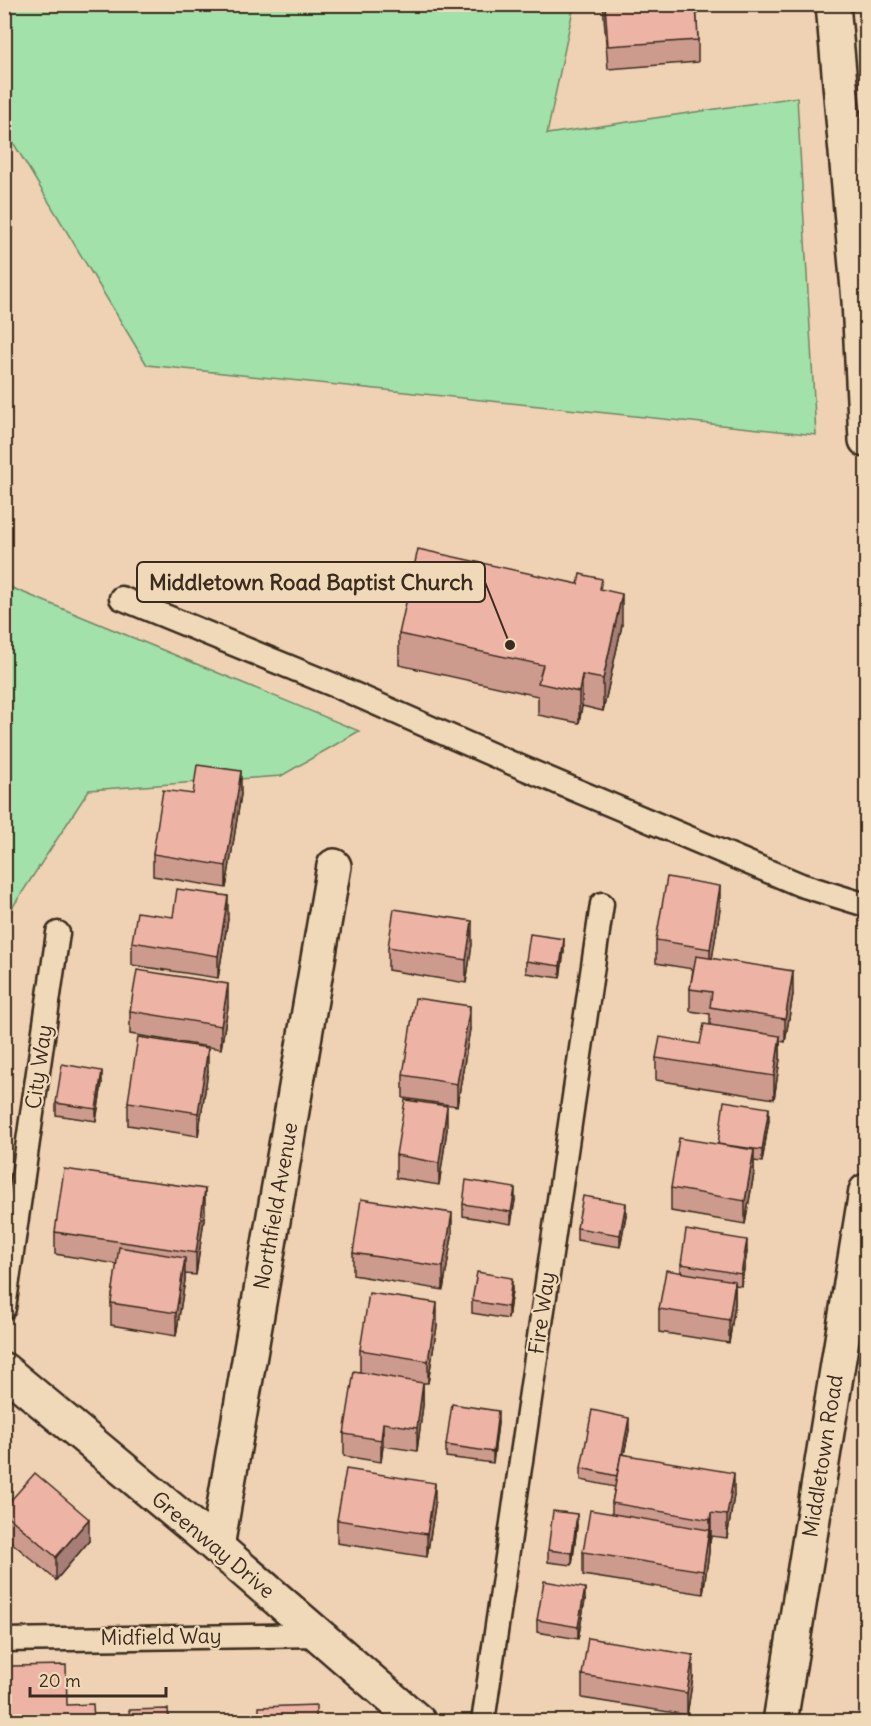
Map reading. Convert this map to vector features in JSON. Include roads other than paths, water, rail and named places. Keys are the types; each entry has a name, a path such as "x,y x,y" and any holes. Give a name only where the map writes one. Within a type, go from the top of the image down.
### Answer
{"street":[{"path":"833,4 863,301 867,440"},
{"name":"Northfield Avenue","path":"218,1547 334,866"},
{"name":"Middletown Road","path":"780,1722 867,1191"},
{"name":"Greenway Drive","path":"4,1370 218,1547 419,1722"}],"lane":[{"path":"121,598 336,686 520,767 801,885 867,905"},
{"name":"Fire Way","path":"483,1722 602,904"},
{"name":"City Way","path":"4,1308 58,933"},
{"name":"Midfield Way","path":"4,1640 318,1635"}],"place":[{"name":"Middletown Road Baptist Church","path":"510,645"}]}
